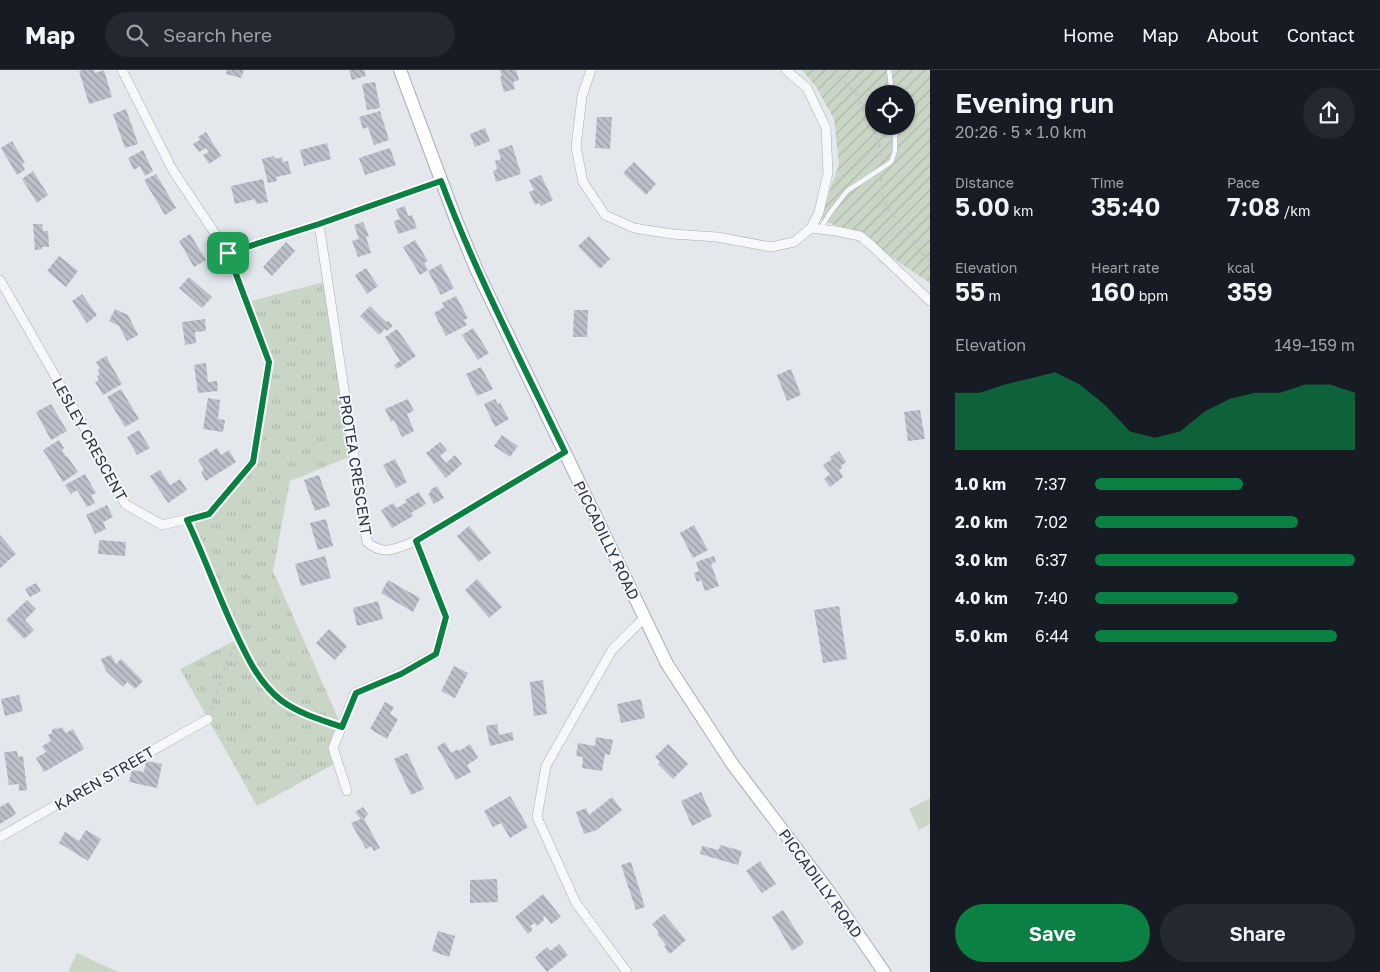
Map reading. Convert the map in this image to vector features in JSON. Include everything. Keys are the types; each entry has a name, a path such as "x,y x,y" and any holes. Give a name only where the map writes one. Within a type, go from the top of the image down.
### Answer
{"main road":[{"name":"PICCADILLY ROAD","path":"400,70 477,271 667,664 734,765 827,889 884,972"}],"street":[{"name":"LESLEY CRESCENT","path":"0,280 81,421 125,504 162,526 209,514 253,462 269,362 228,253 172,169 122,70"},
{"path":"591,70 582,96 576,147 583,182 605,215 634,228 672,234 717,237 771,247 794,242 815,229 860,236 872,245 930,301"},
{"path":"786,70 807,88 826,128 828,173 815,229"},
{"path":"228,253 319,224 441,181"},
{"name":"PROTEA CRESCENT","path":"319,224 366,542 375,549 391,551 416,541 565,452"},
{"path":"347,791 333,748 356,693 401,674 436,654 446,617 416,541"},
{"path":"627,972 576,903 537,817 546,766 612,650 644,617"},
{"name":"KAREN STREET","path":"0,837 208,719"}],"lane":[{"path":"889,70 891,85"},
{"path":"815,229 848,192 891,162 895,151 896,135"}],"path":[{"path":"187,520 238,640 259,678 282,701 306,714 342,727"},
{"path":"208,719 226,664 238,640"}],"green space":[{"path":"802,70 930,70 930,283 860,236 820,219 839,164 834,119 816,87"},
{"path":"328,281 354,455 290,481 273,571 342,727 333,748 338,762 257,806 180,669 238,639 187,519 209,514 253,462 269,362 247,302"},
{"path":"930,798 930,824 919,830 909,809"},
{"path":"77,953 118,972 68,972"}],"building":[{"path":"94,70 95,73 104,70 112,97 89,104 79,71"},
{"path":"227,70 244,70 241,78 226,74"},
{"path":"349,70 364,70 366,76 352,80"},
{"path":"500,70 516,70 519,80 513,82 515,89 504,92"},
{"path":"375,82 380,108 367,110 362,84"},
{"path":"126,109 138,144 125,148 113,114"},
{"path":"380,111 389,140 374,145 368,127 363,129 359,117"},
{"path":"597,117 612,117 610,149 595,148"},
{"path":"485,128 490,141 475,147 470,134"},
{"path":"206,132 221,156 209,164 203,155 209,152 206,148 199,152 193,144 200,140 198,137"},
{"path":"12,141 25,163 22,164 25,170 17,175 1,148"},
{"path":"327,143 331,159 304,166 300,150"},
{"path":"512,145 521,174 496,182 493,171 497,169 495,161 501,159 498,150"},
{"path":"390,148 396,165 365,175 359,158"},
{"path":"143,150 153,171 145,176 140,166 134,170 128,158"},
{"path":"274,156 275,159 282,157 283,162 288,161 291,174 276,177 277,181 268,183 262,159"},
{"path":"634,162 656,184 646,195 623,173"},
{"path":"33,171 48,195 37,203 22,179"},
{"path":"156,174 176,208 165,215 144,180"},
{"path":"541,175 553,200 541,206 539,203 535,205 529,192 534,190 529,180"},
{"path":"263,179 268,202 256,204 255,199 235,204 231,186"},
{"path":"405,206 408,216 412,215 417,228 398,234 394,221 400,219 396,209"},
{"path":"363,222 369,236 366,237 371,253 358,257 352,241 359,239 354,225"},
{"path":"33,224 42,224 43,231 48,231 49,247 35,250"},
{"path":"190,234 206,260 194,267 179,241"},
{"path":"589,236 610,259 600,269 578,246"},
{"path":"415,240 428,261 424,263 428,270 420,275 403,247"},
{"path":"286,242 295,251 272,276 263,267"},
{"path":"59,256 78,271 66,287 47,271"},
{"path":"441,264 454,288 441,295 428,271"},
{"path":"366,268 378,286 367,294 355,275"},
{"path":"189,277 212,297 202,308 179,288"},
{"path":"82,294 97,315 87,323 72,301"},
{"path":"456,296 468,318 464,320 467,325 446,336 434,313 444,307 442,303"},
{"path":"370,306 386,322 388,321 393,326 387,331 385,329 379,335 360,316"},
{"path":"115,309 128,315 138,335 127,341 119,326 109,321"},
{"path":"574,310 588,310 587,337 573,337"},
{"path":"205,319 206,331 195,332 196,343 185,345 182,322"},
{"path":"473,328 489,353 478,360 462,335"},
{"path":"397,329 416,356 397,369 394,365 400,361 385,337"},
{"path":"106,356 122,384 103,395 95,382 99,380 97,376 100,374 98,370 100,368 96,362"},
{"path":"206,363 208,382 217,381 218,391 198,393 194,365"},
{"path":"481,367 493,389 477,396 466,374"},
{"path":"791,369 801,395 787,401 777,375"},
{"path":"121,389 139,419 125,427 107,397"},
{"path":"208,398 220,400 218,419 225,420 223,432 203,429"},
{"path":"408,399 414,411 407,414 414,431 402,437 394,420 391,422 385,409"},
{"path":"495,399 498,404 500,403 509,419 495,427 484,404"},
{"path":"51,404 67,431 51,440 36,412"},
{"path":"920,410 925,439 908,441 904,412"},
{"path":"139,430 150,448 137,455 127,437"},
{"path":"502,435 518,446 510,457 494,446"},
{"path":"59,440 64,448 62,450 66,457 78,472 63,482 43,450"},
{"path":"440,442 447,450 440,456 446,463 455,455 462,464 446,478 426,453"},
{"path":"217,448 221,455 229,450 236,462 206,481 201,472 204,470 198,460"},
{"path":"839,451 846,462 839,470 843,477 830,487 824,479 830,474 823,465"},
{"path":"395,459 407,482 396,488 383,465"},
{"path":"160,470 170,485 180,479 187,490 168,503 150,476"},
{"path":"85,474 96,493 91,495 95,503 87,507 77,490 71,494 65,485"},
{"path":"319,475 330,506 315,511 304,480"},
{"path":"437,486 444,498 434,504 428,494 431,492 430,490"},
{"path":"419,492 426,504 411,513 413,516 392,528 381,510 393,503 397,508 407,502 405,500"},
{"path":"107,505 113,517 103,522 106,529 95,534 86,515"},
{"path":"326,519 333,546 318,550 310,523"},
{"path":"694,525 708,550 693,558 680,533"},
{"path":"469,526 491,553 479,562 457,536"},
{"path":"0,535 16,554 0,568"},
{"path":"99,540 126,542 125,556 98,554"},
{"path":"325,556 331,578 301,586 295,564"},
{"path":"714,556 716,562 711,564 719,586 705,591 701,580 697,582 694,573 699,571 696,562"},
{"path":"477,579 502,607 489,618 465,590"},
{"path":"388,580 420,598 413,612 381,593"},
{"path":"36,583 41,591 30,597 25,589"},
{"path":"27,600 36,609 25,620 34,630 24,639 6,620"},
{"path":"378,601 383,619 357,626 353,608"},
{"path":"839,606 847,659 823,663 814,610"},
{"path":"329,629 347,646 335,660 316,643"},
{"path":"111,655 116,664 121,659 143,681 135,689 127,682 123,687 106,671 101,659"},
{"path":"454,666 468,673 455,698 441,691"},
{"path":"543,680 547,714 534,716 530,682"},
{"path":"19,695 23,711 5,716 1,699"},
{"path":"641,699 645,718 621,723 617,704"},
{"path":"385,702 394,707 390,714 398,719 387,739 370,729"},
{"path":"497,724 499,735 512,732 514,740 490,746 486,726"},
{"path":"62,727 66,733 73,729 84,749 44,772 36,758 46,752 42,746 51,741 48,735 52,733 52,730"},
{"path":"596,737 613,740 610,755 605,754 602,771 582,768 583,757 576,756 578,743 595,746"},
{"path":"445,742 451,753 458,749 459,751 470,744 478,758 467,765 471,772 456,780 437,747"},
{"path":"668,744 688,764 673,779 658,764 660,762 655,757"},
{"path":"17,751 18,757 23,756 27,790 19,791 19,784 9,785 4,752"},
{"path":"407,753 424,789 411,795 394,759"},
{"path":"146,761 162,764 157,788 129,782 132,770 144,772"},
{"path":"701,792 712,816 692,826 681,801"},
{"path":"510,796 528,827 510,838 501,823 493,827 484,811"},
{"path":"612,797 622,810 597,830 584,834 576,812 586,808 589,815"},
{"path":"9,802 16,814 0,824 0,807"},
{"path":"363,807 368,814 364,819 380,848 374,851 371,846 366,849 351,823 361,819 355,812"},
{"path":"86,830 101,839 88,861 59,843 65,832 79,841"},
{"path":"720,845 742,851 738,865 700,854 702,846 719,850"},
{"path":"760,861 776,884 762,893 746,871"},
{"path":"631,862 645,907 636,910 621,865"},
{"path":"497,879 498,902 470,903 470,880"},
{"path":"543,894 561,917 551,924 545,916 544,920 537,926 535,923 530,926 533,929 528,934 515,917"},
{"path":"783,910 804,943 792,951 772,917"},
{"path":"664,914 686,940 670,954 664,947 666,945 657,934 659,932 652,924"},
{"path":"438,931 455,936 449,957 432,951"},
{"path":"559,944 568,955 547,972 535,957 547,947 550,951"}],"route":[{"path":"441,181 477,271 565,452 416,541 446,617 436,654 401,674 356,693 342,727 306,714 282,701 259,678 238,640 187,520 209,514 253,462 269,362 228,253 319,224 441,181"}]}
